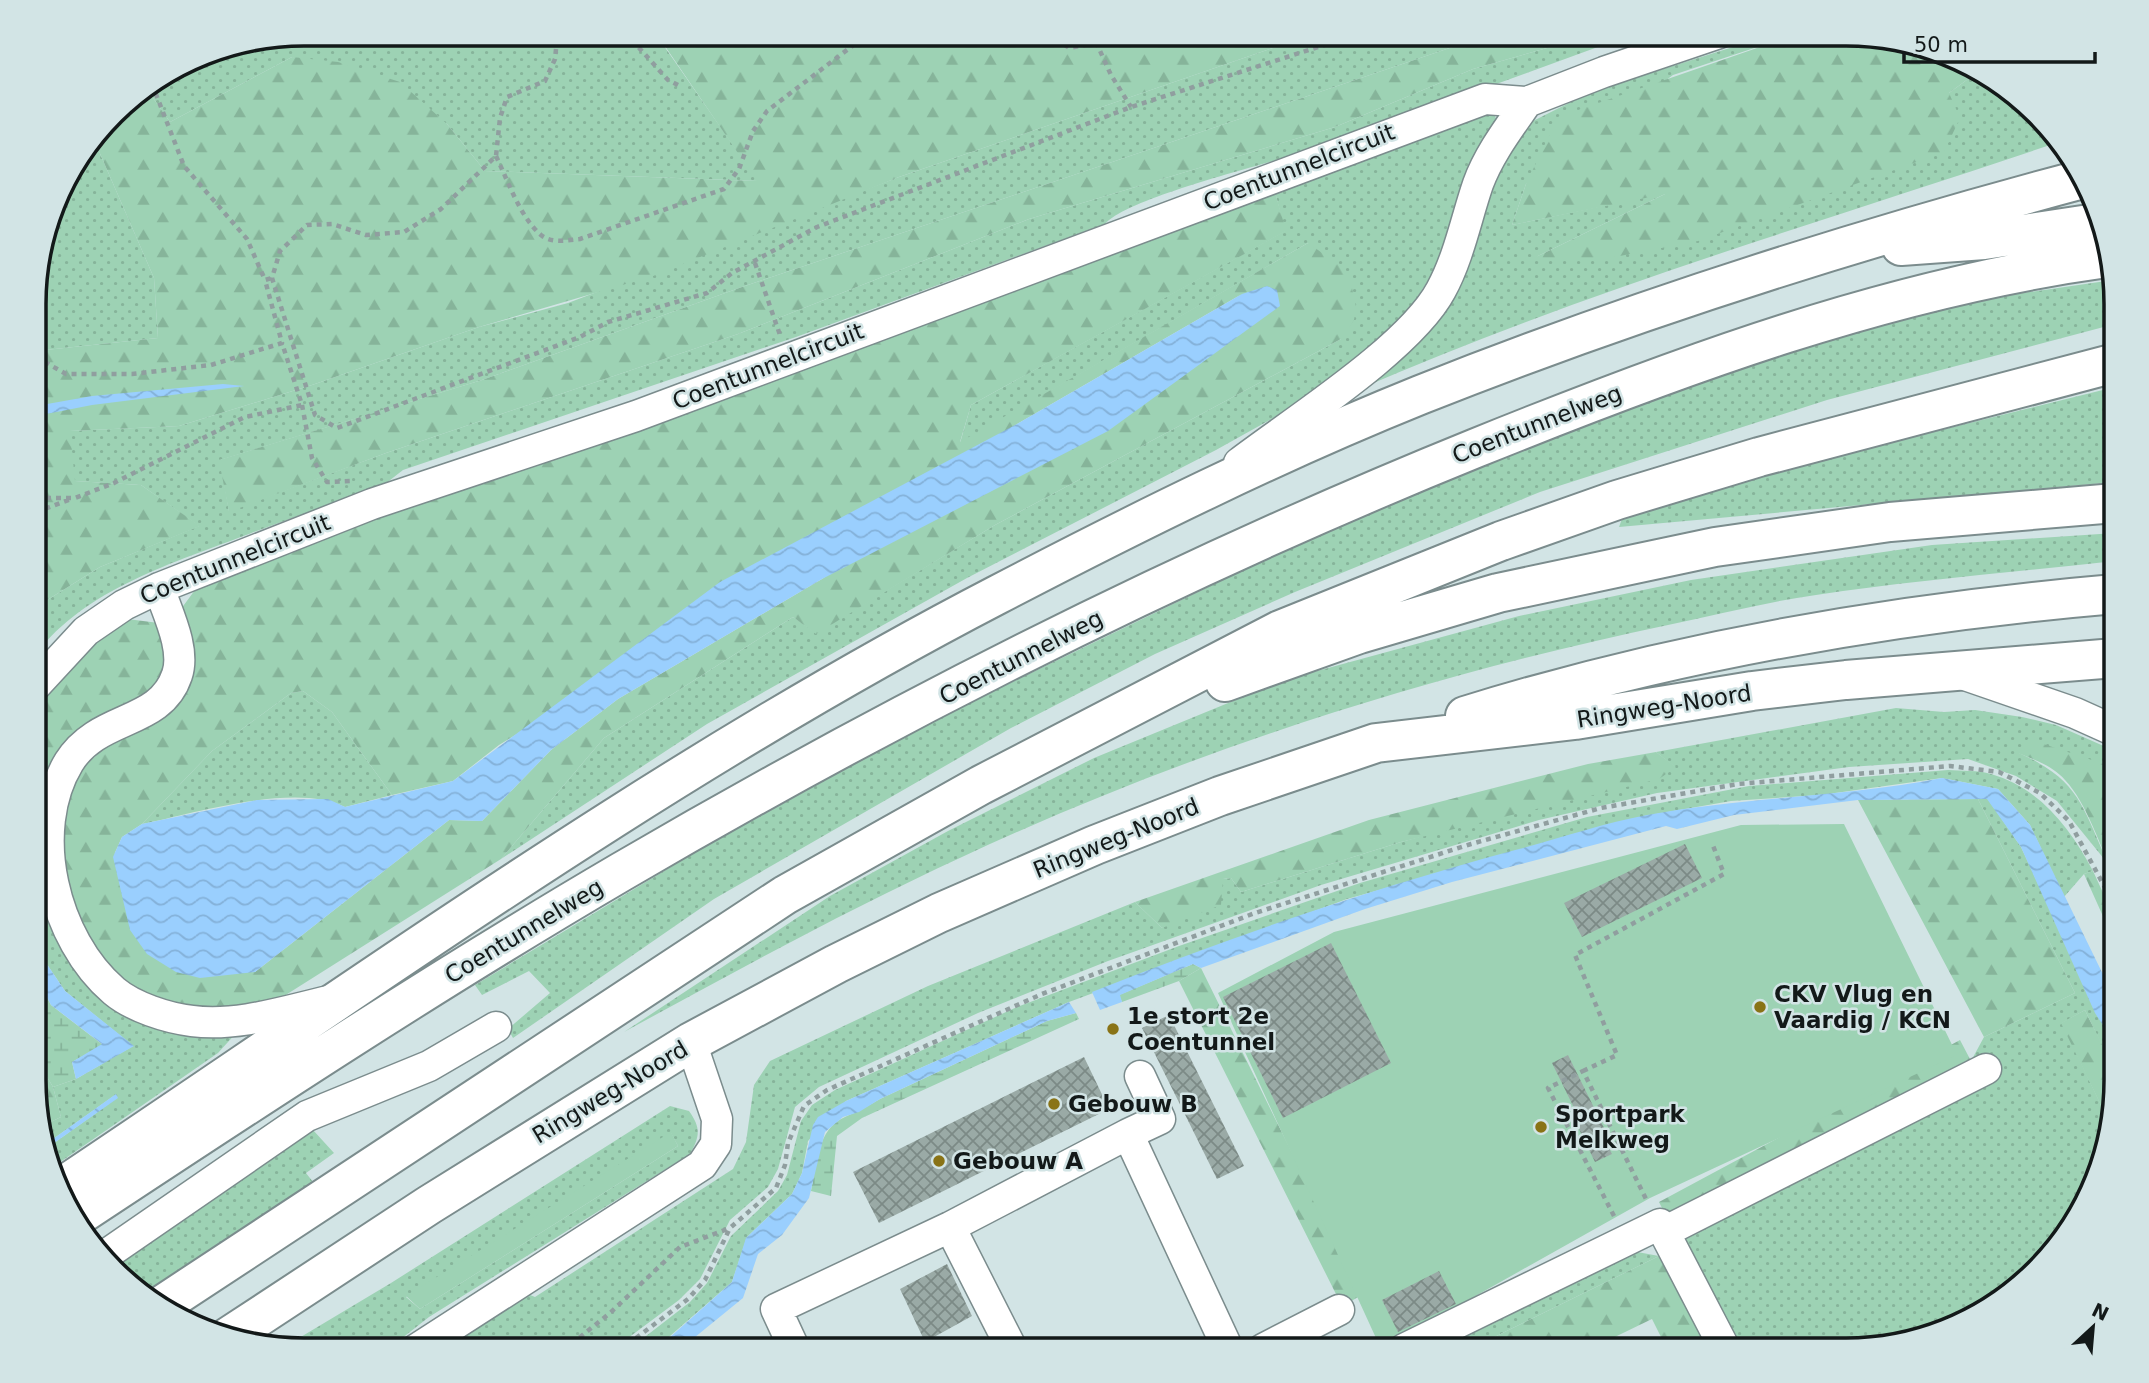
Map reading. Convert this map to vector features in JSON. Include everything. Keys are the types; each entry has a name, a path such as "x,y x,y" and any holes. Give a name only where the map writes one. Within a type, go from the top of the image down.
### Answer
{"highway":[{"path":"68,1184 512,885 770,723 993,596 1203,491 1418,396 1628,317 1826,252 2073,182"},
{"path":"1826,252 1984,240 2091,224"},
{"name":"Coentunnelweg","path":"83,1213 382,1017 617,875 825,758 1106,613 1393,481 1569,410 1835,319 1960,286 2100,259"},
{"path":"170,1300 785,895 981,785 1280,630 1501,541 1617,500 1759,457 2104,366"},
{"path":"981,785 1233,678 1359,634 1498,593 1715,547 1803,533 2104,504"},
{"path":"1376,743 1563,685 1730,647 1859,624 2014,603 2104,595"},
{"name":"Ringweg-Noord","path":"239,1330 452,1190 691,1042 927,918 1095,845 1220,796 1376,743 1575,720 1752,691 1950,670 2104,659"}],"lane":[{"name":"Coentunnelcircuit","path":"46,674 86,631 124,605 159,588 372,504 636,416 1474,102 1485,99 1527,102 1681,46"},
{"path":"1203,491 1367,367 1415,325 1429,308 1451,270 1478,183 1491,154 1527,102"},
{"path":"159,588 176,641 178,673 163,702 148,712 110,725 70,762 48,822 54,888 69,928 88,963 115,992 152,1011 193,1021 249,1019 346,998"},
{"path":"1950,670 2076,713 2104,726"},
{"path":"112,1251 307,1116 429,1066 496,1027"},
{"path":"434,1338 702,1166 716,1144 717,1119 691,1042"},
{"path":"1427,1338 1662,1228 1986,1069"},
{"path":"789,1338 776,1309 950,1227 1160,1119 1140,1076"},
{"path":"1128,1134 1223,1338"},
{"path":"950,1227 1006,1338"},
{"path":"1662,1228 1719,1338"},
{"path":"1284,1338 1339,1310"}],"path":[{"path":"556,46 555,59 545,81 507,97 500,118 496,156 524,211 542,236 559,241 580,239 724,188 739,169 753,131 767,111 850,46"},
{"path":"637,46 667,80 678,85"},
{"path":"1099,46 1111,75 1131,107"},
{"path":"496,156 441,209 404,232 366,235 332,224 307,225 280,251 272,278 315,415 337,428 580,337 608,322 707,293 732,273 755,263 817,227 1131,107 1321,46"},
{"path":"155,93 184,166 247,239 265,280 302,405 312,458 327,482 356,482 372,504"},
{"path":"755,263 788,358"},
{"path":"265,280 272,278"},
{"path":"46,363 66,374 132,374 211,365 282,343"},
{"path":"46,508 114,483 245,417 302,405"},
{"path":"46,498 75,498"},
{"path":"579,1338 610,1313 680,1247 730,1228 776,1188 785,1165 788,1143 804,1106 827,1090 1042,994 1255,913 1471,844 1601,808 1738,784 1878,770 1950,766 1999,772 2040,793 2069,821 2104,886"},
{"path":"1628,1242 1548,1088 1617,1055 1575,955 1724,874 1712,843"},
{"path":"1583,1071 1662,1228"},
{"path":"636,1338 688,1299 705,1280 730,1228"}],"green space":[{"path":"287,46 664,46 758,181 485,171 447,124 292,57 170,122 151,96 205,65 253,50"},
{"path":"665,46 1278,46 899,177 653,276 479,327 312,385 179,426 70,431 75,481 141,485 200,526 100,567 46,601 46,350 158,338 154,278 98,149 121,121 151,96 170,122 292,57 338,62 400,82 447,124 485,171 757,181"},
{"path":"1278,46 1456,46 742,287 482,380 220,460 229,511 386,453 738,334 1029,219 1335,127 1473,69 1554,46 1601,46 1341,139 1166,194 1118,214 1105,224 796,337 403,470 385,484 191,555 133,580 80,612 46,642 46,601 100,567 199,526 141,485 74,481 69,431 179,426 312,385 479,327 568,303 899,177"},
{"path":"1456,46 1554,46 1473,69 1335,127 1029,219 738,334 386,453 229,512 219,460 482,380 742,287"},
{"path":"1736,46 1761,46 1673,75 1526,184 1512,225 1669,192 1536,257 1949,93 1970,78 1989,89 2028,121 2049,145 1616,289 1443,354 1357,390 1469,254 1503,160 1525,125 1591,92"},
{"path":"1763,46 1862,46 1896,50 1944,65 1970,78 1949,93 1960,118 1944,152 1698,241 1604,259 1534,258 1665,194 1512,225 1526,184 1558,117"},
{"path":"1491,107 1497,121 1460,200 1435,269 1405,317 1363,356 1293,407 1216,450 967,578 707,724 501,859 604,738 793,617 816,633 995,525 1341,339 1308,243 960,443 971,405 1285,231 1275,192"},
{"path":"98,149 154,278 158,338 46,350 46,287 54,237 72,190"},
{"path":"1275,192 1286,231 971,405 960,442 1308,243 1345,269 1352,288 1356,307 1354,320 1341,339 995,525 816,634 793,617 604,738 501,859 273,1003 233,1010 165,1004 114,981 73,923 59,831 75,775 113,740 171,711 184,690 178,613 195,590 318,540","holes":["1242,294 822,579 618,699 551,750 482,821 449,820 255,972 130,930 113,857 122,837 142,824 212,751 291,693 303,691 332,712 392,795 453,781 499,745 1017,424"]},
{"path":"2102,282 2104,327 1827,400 1540,492 1295,592 1155,654 1011,728 714,899 513,1038 508,1029 550,993 529,971 482,995 475,985 704,847 938,718 1303,541 1550,438 1767,357 1960,302"},
{"path":"2104,390 2104,483 1619,527 1626,508"},
{"path":"2104,534 2104,562 1891,585 1779,601 1577,645 1397,693 1308,721 1133,784 962,857 834,920 624,1032 830,896 948,831 1094,758 1284,680 1519,616 1691,580 1932,545"},
{"path":"127,619 159,623 166,664 162,682 56,769 46,773 46,696 74,661"},
{"path":"303,691 332,712 392,795 345,807 324,800 273,798 142,824 212,751 291,693"},
{"path":"1896,708 1944,712 1975,710 2056,725 2104,746 2104,764 2019,753 2040,763 2068,785 2085,811 2104,859 2057,801 2016,776 1968,759 1849,767 1657,793 1539,820 1321,885 1108,961 978,1013 819,1087 795,1107 778,1169 768,1187 730,1220 700,1279 679,1300 628,1338 458,1338 520,1291 535,1297 733,1169 746,1142 754,1085 770,1061 928,986 1135,902 1162,928 1223,879 1231,878 1241,892 1401,842 1675,767 1656,752"},
{"path":"2028,739 2104,764 2104,852 2087,813 2065,780 2043,764 2018,753"},
{"path":"1656,752 1676,767 1659,779 1401,842 1241,892 1231,878 1223,879 1221,905 1162,928 1135,902 1369,820 1588,764"},
{"path":"56,769 238,1031 218,1053 59,1163 53,1143 96,1113 115,1095 52,1139 49,1123 61,1117 53,1087 76,1079 133,1046 65,991 46,963 46,773"},
{"path":"1948,770 1986,773 2009,780 2039,800 2064,825 2093,871 2084,874 2064,897 2030,825 1998,789 1942,778 1821,795 1731,801 1645,816 1347,899 1069,1002 846,1101 808,1141 802,1173 792,1194 747,1237 732,1282 668,1338 644,1338 690,1302 707,1283 731,1236 778,1191 787,1175 801,1121 812,1105 835,1090 1017,1007 1179,946 1360,883 1587,817 1749,786"},
{"path":"1978,799 1988,799 2021,847 2104,1025 2104,1050 2085,1010 2062,1023 2102,1107 2095,1146 2077,1193 2060,1223 2028,1262 1989,1294 1944,1318 1896,1333 1862,1337 1726,1338 1669,1222 1971,1061 1984,1037 2075,993"},
{"path":"1978,799 2075,993 1984,1037 1858,800"},
{"name":"Sportpark Melkweg","path":"1844,824 1957,1055 1650,1198 1401,1338 1376,1338 1218,993 1334,932 1741,825"},
{"path":"2093,871 2104,895 2104,919 2084,874"},
{"path":"1193,964 1201,968 1179,981 1122,1002 1119,995"},
{"path":"1201,968 1362,1295 1342,1306 1179,981"},
{"path":"46,995 51,1005 103,1045 72,1062 76,1079 53,1087 46,1075"},
{"path":"2085,1010 2104,1049 2102,1107 2061,1023"},
{"path":"1076,1013 1079,1019 862,1118 837,1136 831,1196 811,1191 820,1148 829,1130 836,1123 880,1099 1047,1021"},
{"path":"1960,1040 1971,1061 1669,1222 1659,1202"},
{"path":"46,1075 53,1087 61,1117 49,1123"},
{"path":"670,1106 689,1111 693,1117 698,1132 690,1154 429,1317 402,1338 299,1338 391,1283","holes":["671,1133 678,1146 420,1309 406,1297"]},
{"path":"313,1130 334,1153 306,1173 313,1182 151,1287 120,1261"},
{"path":"671,1132 678,1146 420,1309 406,1296"},
{"path":"1621,1249 1659,1256 1492,1338 1439,1338"},
{"path":"1659,1256 1679,1270 1712,1338 1662,1338 1652,1319 1613,1338 1492,1338"}],"water":[{"path":"1267,286 1277,290 1280,306 1108,431 822,579 618,699 551,750 482,821 449,820 255,972 200,978 176,972 147,954 130,930 113,857 122,837 142,824 257,800 328,799 345,807 453,781 720,582 1017,424 1242,294"},
{"path":"223,384 244,386 92,405 46,414 46,404 92,396"},
{"path":"1942,778 1998,789 2030,825 2104,976 2104,1027 2095,1013 2021,847 1987,799 1858,800 1734,815 1677,829 1666,826 1452,882 1365,909 1201,968 1193,964 1120,995 1122,1002 1100,1010 1092,992 1250,932 1357,897 1615,822 1721,804"},
{"path":"46,963 65,991 134,1046 76,1079 72,1062 102,1044 51,1005 46,995"},
{"path":"1069,1002 1076,1013 1047,1021 880,1099 859,1112 843,1117 825,1132 809,1198 782,1235 758,1254 743,1298 694,1338 669,1338 732,1282 746,1238 792,1194 802,1173 813,1125 818,1117 846,1101"},
{"path":"116,1094 118,1098 53,1144 52,1139"}],"building":[{"path":"1685,844 1702,878 1582,937 1564,903"},
{"path":"1331,943 1391,1063 1283,1118 1223,997"},
{"path":"1169,1015 1244,1166 1217,1179 1142,1028"},
{"path":"1568,1055 1611,1142 1607,1144 1612,1154 1595,1162 1576,1123 1580,1120 1552,1063"},
{"path":"1084,1057 1109,1109 879,1223 853,1172"},
{"path":"947,1264 972,1316 932,1338 923,1338 900,1289"},
{"path":"1439,1271 1456,1304 1398,1332 1382,1300"}],"place":[{"name":"CKV Vlug en Vaardig / KCN","path":"1760,1007"},
{"name":"1e stort 2e Coentunnel","path":"1113,1029"},
{"name":"Gebouw B","path":"1054,1104"},
{"name":"Sportpark Melkweg","path":"1541,1127"},
{"name":"Gebouw A","path":"939,1161"}]}
